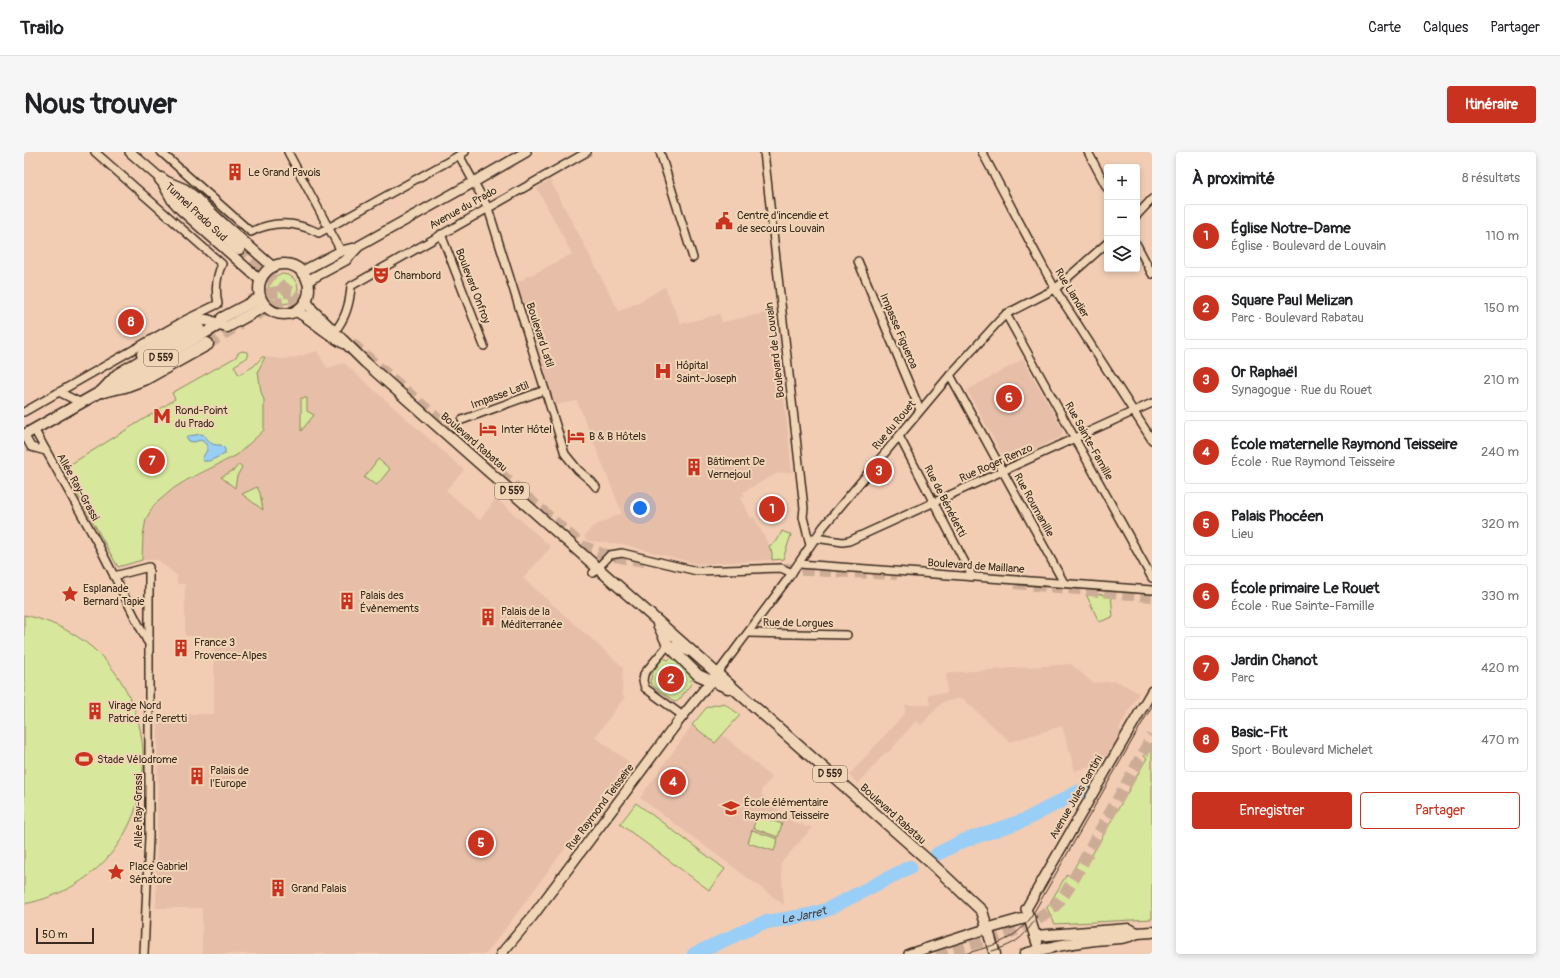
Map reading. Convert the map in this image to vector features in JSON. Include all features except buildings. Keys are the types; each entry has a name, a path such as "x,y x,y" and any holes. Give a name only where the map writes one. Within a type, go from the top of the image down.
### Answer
{"highway":[{"name":"Tunnel Prado Sud","path":"161,180 186,205 238,249"},
{"path":"103,391 118,375 198,328"},
{"path":"103,391 125,386 146,378 207,344"}],"main road":[{"path":"130,152 161,180 172,200 260,280"},
{"name":"Avenue du Prado","path":"301,272 340,251 356,248 526,152"},
{"path":"161,180 185,189 273,266"},
{"name":"Avenue du Prado","path":"307,281 346,260 356,248"},
{"path":"291,265 301,272 307,281 308,292 306,301 296,311 287,314 279,314 272,311 263,302 259,289 260,280 273,266 291,265"},
{"name":"Boulevard Rabatau","path":"306,301 312,310 335,331 347,345 595,570 656,620 704,662 714,677 736,691 927,860 982,911 986,929"},
{"name":"D 559","path":"24,434 219,325 222,318 263,302"},
{"name":"Boulevard Rabatau","path":"296,311 306,316 331,337 347,345"},
{"path":"103,391 107,378 115,371 198,320 206,319 214,321 219,325"},
{"name":"Boulevard Rabatau","path":"656,620 668,645 698,675 714,677"},
{"name":"Rue Raymond Teisseire","path":"501,954 532,917 682,716 714,677"},
{"name":"Avenue Jules Cantini","path":"1029,917 1026,908 1152,691"},
{"path":"909,954 986,929 1029,917 1039,952"},
{"name":"D 559","path":"986,929 995,954"},
{"path":"1035,936 1129,929 1137,933"},
{"path":"1025,954 1095,940 1130,937 1137,933 1152,932"}],"street":[{"path":"24,412 185,320 218,304 216,294 217,279 222,264 185,233 95,152"},
{"name":"Avenue du Prado","path":"160,152 251,232 268,225 282,223 303,226 319,233 462,154 474,182"},
{"path":"288,152 340,251"},
{"name":"Avenue du Prado","path":"335,331 343,320 348,309 351,286 587,152"},
{"path":"660,152 693,258"},
{"name":"Boulevard de Louvain","path":"764,152 804,508 803,517 810,545"},
{"name":"Rue Liandier","path":"982,152 1055,289 1152,440"},
{"path":"1088,152 1104,182"},
{"name":"Boulevard Latil","path":"474,182 488,208 566,454 578,470 596,487"},
{"path":"1140,212 1152,199"},
{"path":"185,233 195,222"},
{"name":"Boulevard Onfroy","path":"441,234 484,346"},
{"name":"Rue du Rouet","path":"714,677 749,633 799,564 815,538 950,375 1006,314 1055,289 1104,246"},
{"path":"1140,251 1152,274"},
{"name":"Impasse Figueroa","path":"858,261 920,410"},
{"name":"Rue Sainte-Famille","path":"1006,314 1152,578"},
{"name":"Rue Roumanille","path":"950,375 1064,583"},
{"name":"Impasse Latil","path":"462,420 545,390"},
{"path":"59,392 81,402"},
{"name":"Rue Roger Renzo","path":"815,538 843,542 849,541 1004,472 1152,403"},
{"name":"Allée Ray-Grassi","path":"34,429 114,576 148,643"},
{"path":"24,434 31,447 46,451"},
{"name":"Rue de Bénédetti","path":"899,436 972,576"},
{"path":"595,570 610,555 622,553 697,571 781,568 792,573"},
{"name":"Boulevard de Maillane","path":"799,564 1152,590"},
{"name":"Allée Ray-Grassi","path":"114,576 149,567 149,837 144,954"},
{"name":"Rue de Lorgues","path":"749,633 847,635"},
{"path":"668,645 644,674 643,681 645,688 682,716"},
{"name":"Boulevard Rabatau","path":"668,645 679,647 704,662"}],"shaded area":[{"name":"Hôpital Saint-Joseph","path":"550,180 619,311 641,301 665,287 681,324 720,314 722,322 775,311 792,472 778,473 743,492 745,496 740,498 751,518 754,517 771,549 772,560 697,564 622,544 588,541 584,537 592,527 622,513 577,401 555,405 517,282 525,279 524,277 529,276 572,254 537,188"},
{"path":"317,351 327,368 344,363 464,470 446,490 477,518 480,520 496,498 551,547 523,578 623,667 622,695 625,697 595,737 629,762 486,954 202,954 202,908 156,908 158,714 214,714 214,637 185,636 185,584 177,584 177,576 158,560 142,560 143,536 146,519 154,505 174,488 237,455 264,430 262,394 258,371 265,357 282,359 293,358"},
{"path":"1023,359 1063,430 1061,437 1011,460 1004,458 967,390"},
{"path":"1071,664 1093,683 1117,681 1139,693 1119,729 1123,732 1105,763 1075,771 1062,726 1010,742 962,698 943,702 921,725 916,721 858,784 849,775 905,713 905,705 930,705 928,694 947,693 946,673"},
{"name":"École élémentaire Raymond Teisseire","path":"692,725 715,742 722,734 772,778 762,789 762,795 791,821 800,825 801,823 806,827 808,825 812,828 781,863 784,905 640,798"}],"green space":[{"path":"283,274 294,278 298,289 294,300 283,304 272,300 268,289 272,278"},
{"path":"242,351 247,352 248,357 234,366 239,375 254,366 262,357 265,357 258,371 261,392 264,400 264,430 237,455 187,480 174,488 154,505 146,519 143,536 142,560 118,567 68,477 67,470 71,464 152,414 159,415 160,409 175,399 172,393 236,357 238,353"},
{"path":"301,398 307,398 307,411 314,415 301,431"},
{"path":"378,459 390,469 377,485 364,478"},
{"path":"239,464 242,467 237,476 235,488 221,477 234,470"},
{"path":"257,487 260,493 263,510 242,494"},
{"path":"782,531 791,535 783,559 772,560 772,553 769,546 777,541"},
{"path":"1086,594 1111,595 1113,617 1099,622"},
{"name":"Stade Vélodrome","path":"24,615 76,636 113,670 136,713 143,761 136,808 113,851 76,884 24,904"},
{"path":"672,657 694,678 690,681 691,684 679,700 675,702 653,686 650,682 653,672 663,658 668,660"},
{"path":"724,703 740,715 715,743 692,725 707,707"},
{"path":"1152,743 1152,919 1055,924 1047,908 1067,874 1070,876 1081,856 1089,860 1147,758 1144,756"},
{"path":"636,803 725,869 709,890 620,824"},
{"path":"757,815 782,824 778,837 753,828"},
{"path":"752,830 778,839 774,851 748,843"}],"water":[{"path":"202,434 211,443 221,445 225,449 225,454 209,461 203,461 202,459 207,450 207,445 201,440 194,442 189,441 186,437"}],"waterway":[{"name":"Le Jarret","path":"937,854 963,841 1025,820 1078,792 1088,789"},
{"name":"Le Jarret","path":"694,954 762,923 814,914 826,910 910,867"}],"tunnel":[{"path":"237,250 273,280 313,309"},
{"path":"250,301 270,293 292,293"},
{"path":"256,315 268,308 286,302 299,302 306,304"},
{"path":"207,344 240,324"},
{"path":"351,343 582,546 602,554 645,561"},
{"path":"783,569 897,574"},
{"path":"1015,583 1152,596"},
{"path":"936,954 1014,931 1029,924 1054,907 1074,878 1152,736"}],"tram line":[{"path":"965,954 993,945 1008,938 1023,927 1030,919 1152,706"},
{"path":"992,951 1007,946 1019,939 1037,916"}],"place":[{"name":"Le Grand Pavois","path":"235,172"},
{"name":"Centre d'incendie et de secours Louvain","path":"724,221"},
{"name":"Chambord","path":"381,275"},
{"name":"Basic-Fit","path":"131,322"},
{"name":"Hôpital Saint-Joseph","path":"663,371"},
{"name":"École primaire Le Rouet","path":"1009,398"},
{"name":"Rond-Point du Prado","path":"162,416"},
{"name":"Inter Hôtel","path":"488,429"},
{"name":"B & B Hôtels","path":"576,436"},
{"name":"Jardin Chanot","path":"152,461"},
{"name":"Bâtiment De Vernejoul","path":"694,467"},
{"name":"Or Raphaël","path":"879,471"},
{"name":"Église Notre-Dame","path":"772,509"},
{"name":"Esplanade Bernard Tapie","path":"70,594"},
{"name":"Palais des Évènements","path":"347,601"},
{"name":"Palais de la Méditerranée","path":"488,617"},
{"name":"France 3 Provence-Alpes","path":"181,648"},
{"name":"Square Paul Melizan","path":"671,679"},
{"name":"Virage Nord Patrice de Peretti","path":"95,711"},
{"name":"Stade Vélodrome","path":"84,759"},
{"name":"Palais de l'Europe","path":"197,776"},
{"name":"École maternelle Raymond Teisseire","path":"673,782"},
{"name":"École élémentaire Raymond Teisseire","path":"731,808"},
{"name":"Palais Phocéen","path":"481,843"},
{"name":"Place Gabriel Sénatore","path":"116,872"},
{"name":"Grand Palais","path":"278,888"}]}
